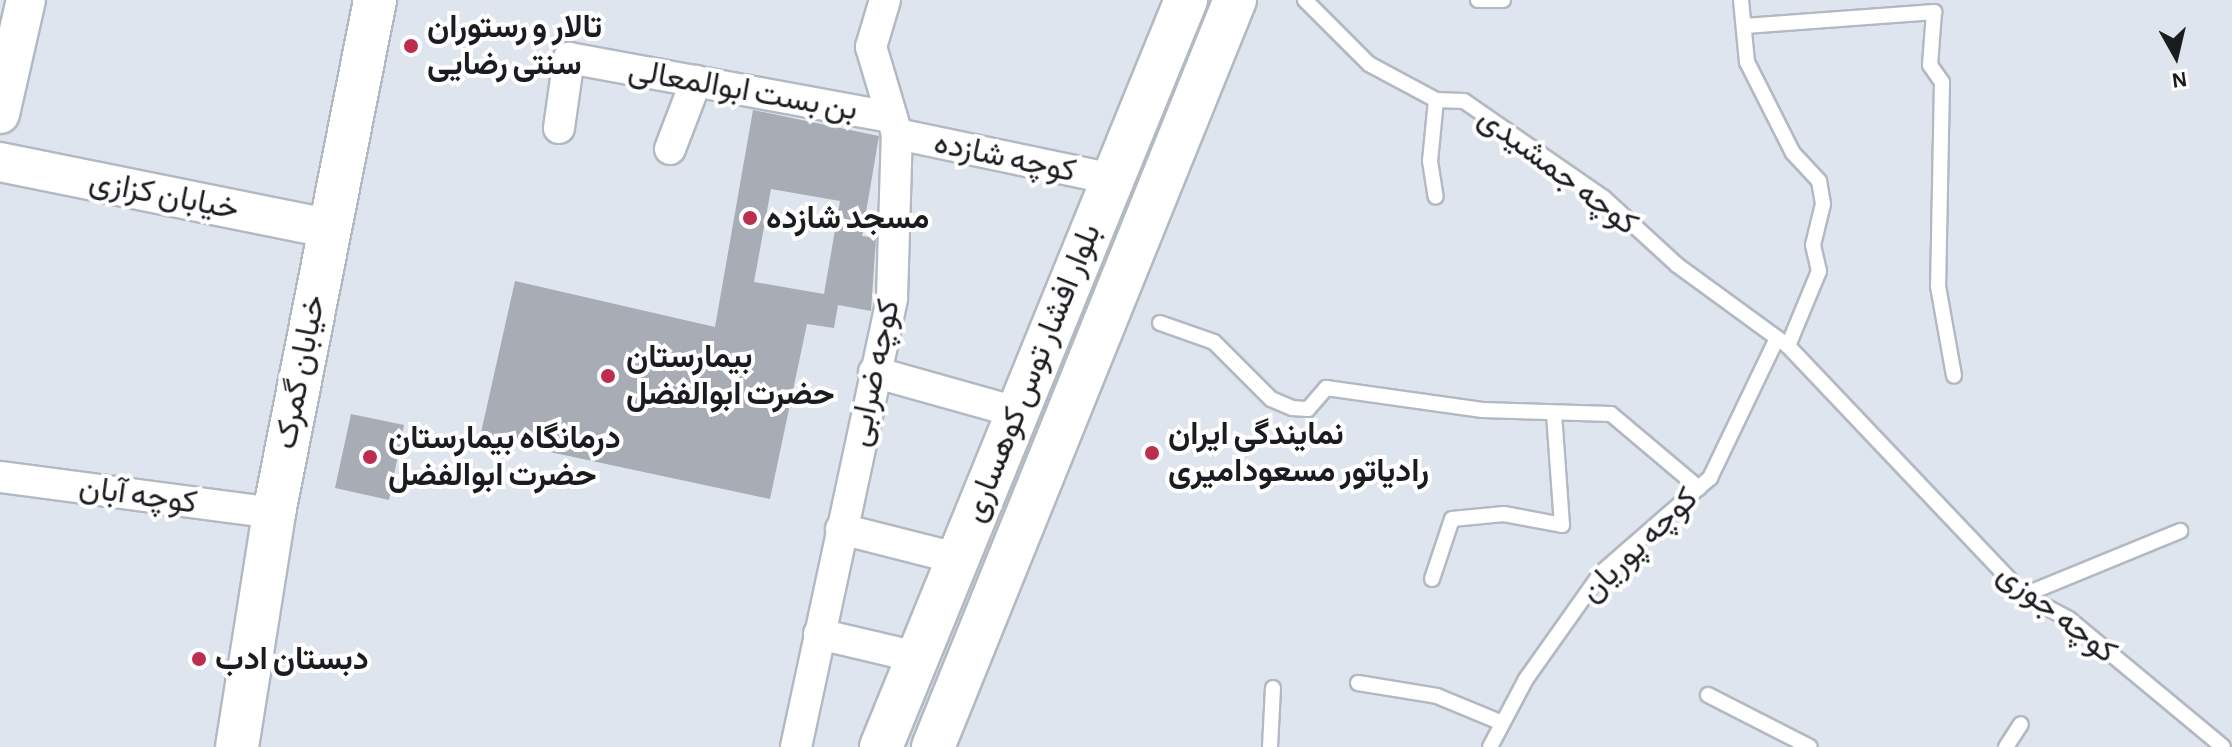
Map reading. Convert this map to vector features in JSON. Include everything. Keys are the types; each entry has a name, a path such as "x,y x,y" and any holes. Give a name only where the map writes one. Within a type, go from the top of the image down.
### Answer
{"main road":[{"name":"خیابان گمرک","path":"237,747 274,513 327,228 375,0"},
{"name":"بلوار افشار توس کوهساری","path":"881,747 1186,0"},
{"name":"بلوار افشار توس کوهساری","path":"933,747 1235,0"}],"street":[{"path":"0,114 26,0"},
{"name":"کوچه ضرابی","path":"796,747 892,298 894,126 871,47 885,0"},
{"name":"بن بست ابوالمعالی","path":"559,128 569,58 696,81 894,126"},
{"path":"670,149 696,81"},
{"name":"کوچه شازده","path":"894,126 1112,179"},
{"name":"خیابان کزازی","path":"0,162 327,228"},
{"path":"874,372 1016,412"},
{"name":"کوچه آبان","path":"1,477 274,513"},
{"path":"841,529 956,558"},
{"path":"819,634 917,657"}],"lane":[{"path":"1309,5 1326,0"},
{"path":"1478,0 1503,0"},
{"name":"کوچه پوریان","path":"1490,747 1500,722 1601,573 1699,488 1724,456 1819,271 1813,245 1823,204 1819,181 1793,153 1747,62 1741,0"},
{"name":"کوچه جمشیدی","path":"1309,5 1369,64 1436,100 1464,101 1604,198 1677,265 1783,342 1837,398"},
{"path":"1745,26 1934,12 1930,65 1942,82 1938,286 1954,376"},
{"path":"1436,100 1430,161 1436,197"},
{"path":"1160,323 1214,342 1271,399 1292,408 1308,409 1326,388 1554,414 1611,414 1699,488"},
{"name":"کوچه جوزی","path":"1837,398 2024,595 2069,619 2223,747"},
{"path":"1432,579 1452,519 1504,514 1562,525 1554,414"},
{"path":"2024,595 2180,531"},
{"path":"1358,683 1437,696 1500,722"},
{"path":"1270,747 1273,688"},
{"path":"1708,695 1810,747"},
{"path":"2006,747 2021,724"}],"building":[{"path":"753,110 879,136 862,236 876,238 871,311 838,305 834,328 807,324 770,499 480,437 515,281 715,327","holes":["771,189 840,201 824,294 754,282"]},
{"name":"درمانگاه بیمارستان حضرت ابوالفضل","path":"351,414 404,425 389,500 335,488"}],"place":[{"name":"تالار و رستوران سنتی رضایی","path":"411,46"},
{"name":"مسجد شازده","path":"750,218"},
{"name":"بیمارستان حضرت ابوالفضل","path":"608,376"},
{"name":"نمایندگی ایران رادیاتور مسعودامیری","path":"1152,453"},
{"name":"درمانگاه بیمارستان حضرت ابوالفضل","path":"370,457"},
{"name":"دبستان ادب","path":"199,659"}]}
